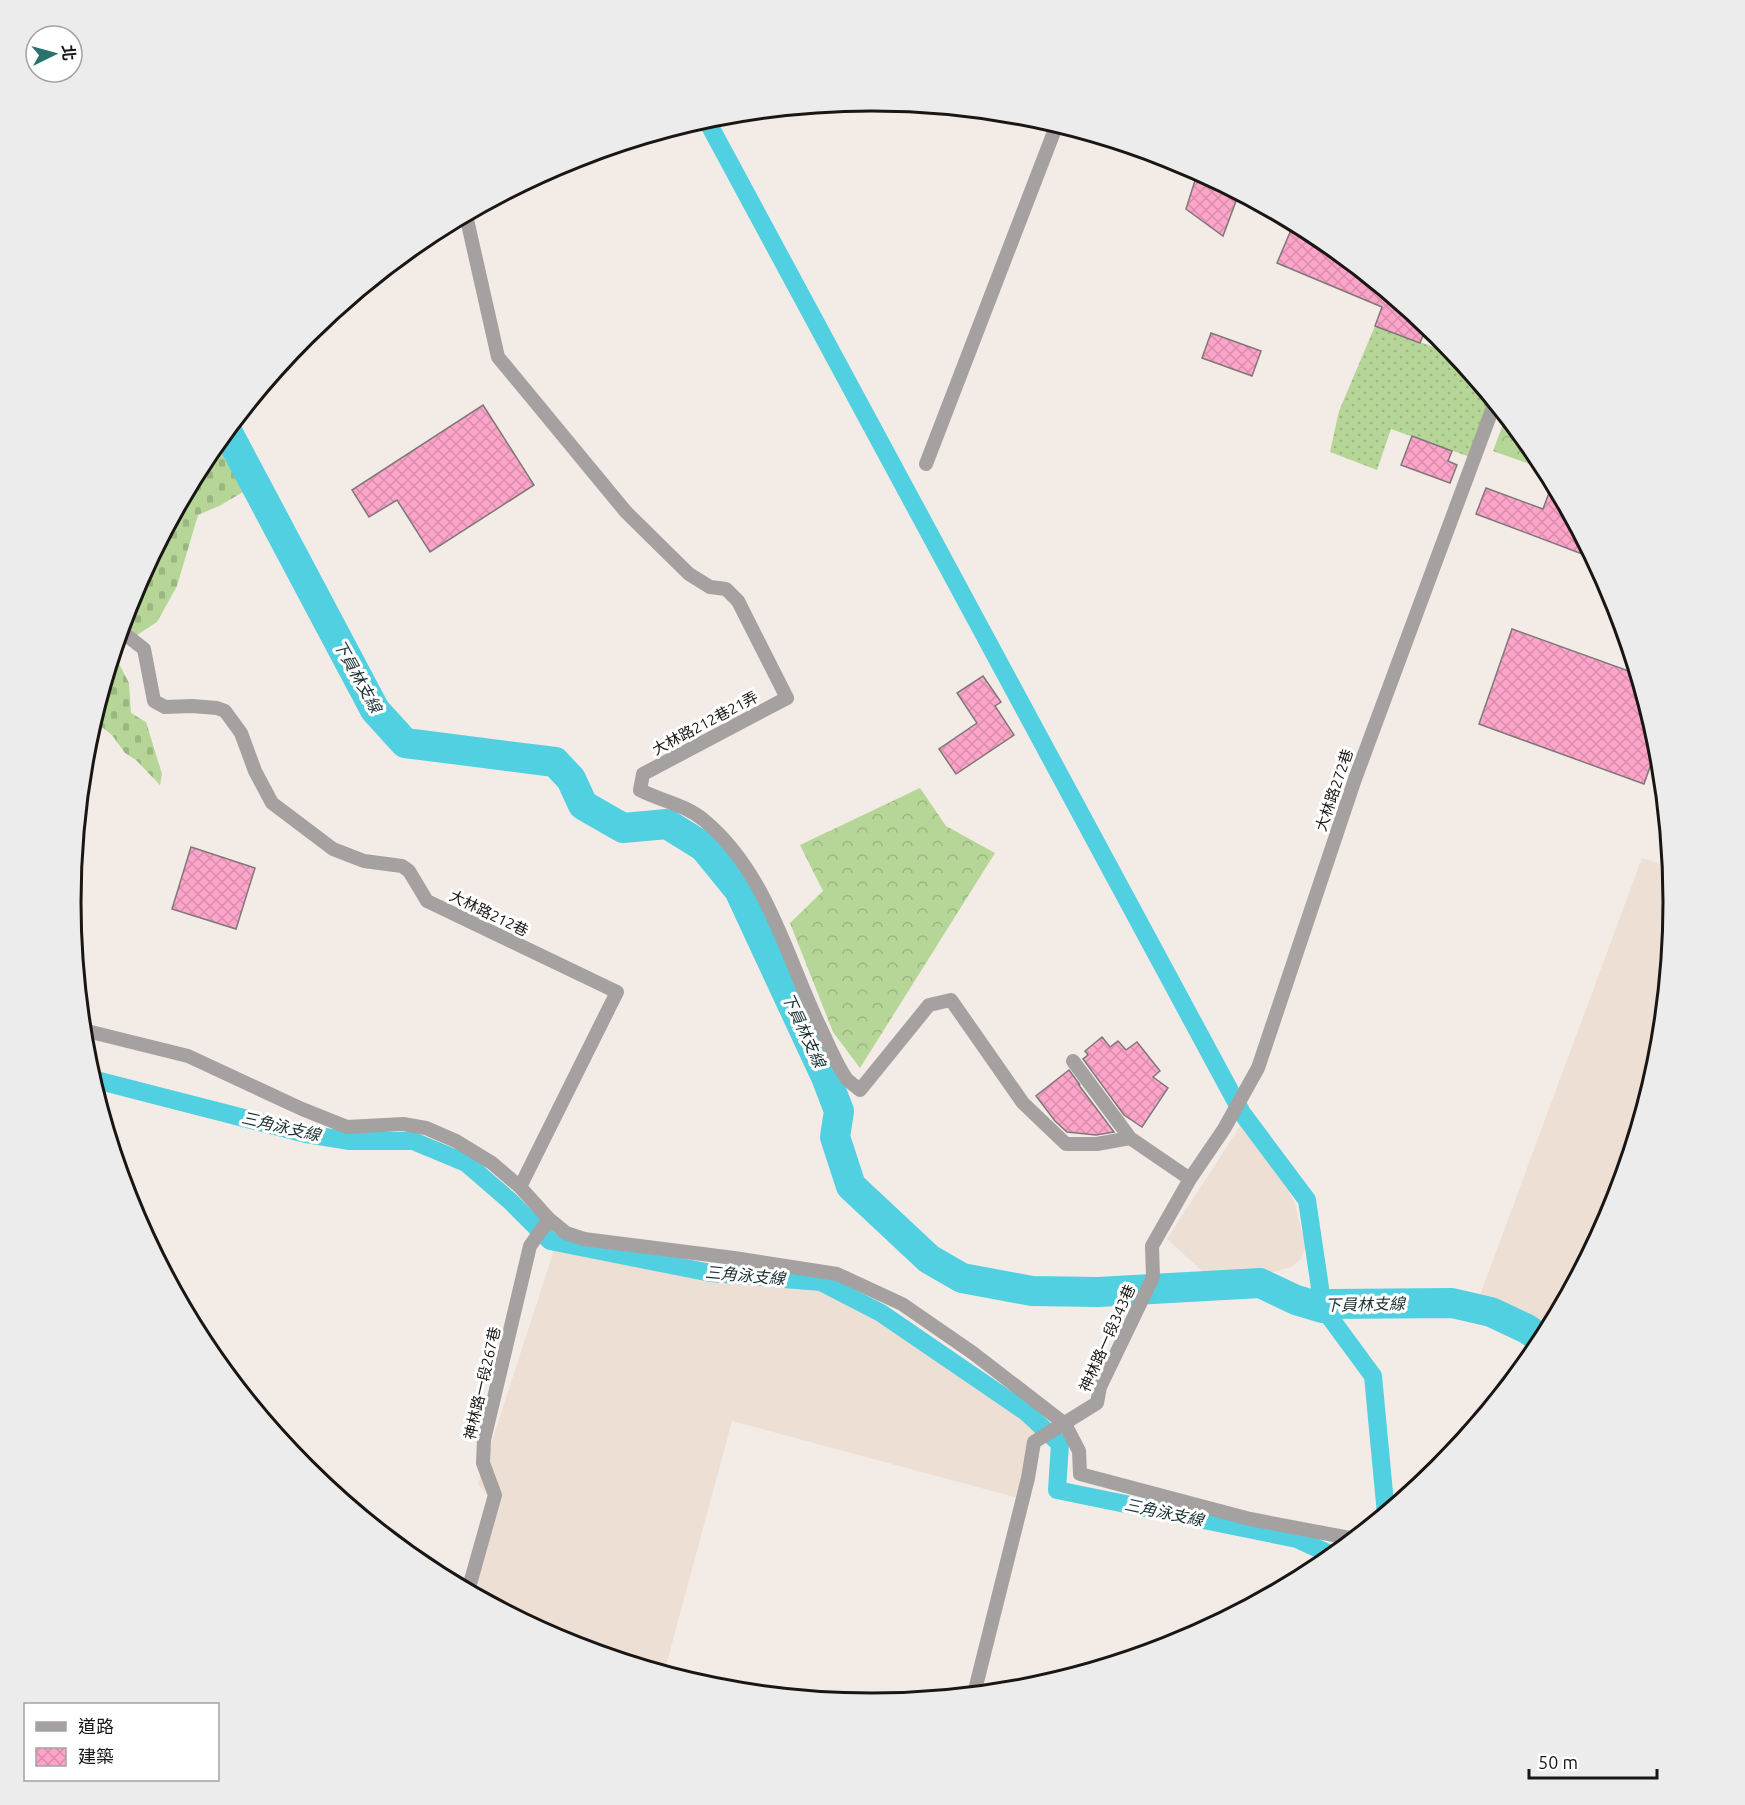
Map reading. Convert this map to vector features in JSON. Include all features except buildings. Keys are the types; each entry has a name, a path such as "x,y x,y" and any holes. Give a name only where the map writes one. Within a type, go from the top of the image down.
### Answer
{"street":[{"path":"926,465 1054,132"},
{"name":"大林路212巷21弄","path":"468,223 498,357 626,512 689,574 710,586 726,589 738,601 787,698 643,774 640,790 652,797 680,805 704,820 736,852 768,905 801,987 846,1078 860,1090 929,1005 951,1000 1023,1103 1066,1144 1097,1144 1130,1138"},
{"name":"大林路272巷","path":"1190,1179 1224,1129 1258,1068 1355,779 1492,411"},
{"name":"大林路212巷","path":"128,636 144,649 154,701 165,706 217,708 225,711 241,733 255,771 272,803 333,849 364,861 402,866 410,871 427,901 617,993 520,1187"},
{"path":"92,1032 188,1056 347,1127 403,1124 426,1128 456,1141 492,1163 520,1187 549,1219 566,1233 584,1239 837,1274 902,1304 974,1353 1065,1424 1078,1451 1080,1473 1250,1519 1345,1537"},
{"path":"1073,1061 1130,1138 1190,1179"},
{"name":"神林路一段343巷","path":"976,1687 1028,1478 1034,1442 1097,1403 1100,1387 1152,1277 1152,1246 1190,1179"},
{"name":"神林路一段267巷","path":"470,1584 495,1495 483,1463 484,1440 530,1246 549,1219"}],"shaded area":[{"path":"1642,858 1663,865 1662,954 1649,1057 1622,1157 1604,1205 1582,1253 1539,1329 1480,1295"},
{"path":"1242,1123 1276,1170 1294,1201 1306,1247 1300,1260 1291,1267 1263,1275 1210,1278 1167,1239"},
{"path":"555,1247 753,1287 766,1281 843,1294 1042,1421 1022,1499 732,1421 666,1666 570,1634 522,1612 469,1583 494,1504 478,1484"}],"green space":[{"path":"1375,326 1437,348 1488,406 1470,457 1391,429 1377,470 1330,452 1339,411"},
{"path":"1503,425 1532,465 1493,451"},
{"path":"226,447 243,492 198,515 177,586 157,622 125,643 163,552 187,507"},
{"path":"119,663 129,683 131,713 146,722 162,774 160,785 136,760 125,753 112,735 101,727"},
{"path":"920,788 946,826 995,853 860,1068 833,1032 790,923 823,891 800,845"}],"waterway":[{"path":"711,128 1242,1113 1307,1200 1323,1308 1373,1376 1385,1505"},
{"name":"下員林支線","path":"231,439 375,710 405,743 555,762 571,779 583,805 623,828 667,824 704,847 739,890 826,1077 839,1111 835,1137 851,1186 929,1259 962,1278 1032,1291 1098,1292 1260,1283 1296,1300 1323,1308 1331,1304 1452,1303 1491,1312 1535,1335"},
{"name":"三角泳支線","path":"102,1082 306,1134 350,1141 413,1141 466,1163 510,1201 550,1241 711,1273 821,1282 881,1313 1026,1412 1060,1444 1057,1490 1297,1539 1325,1552"}]}
